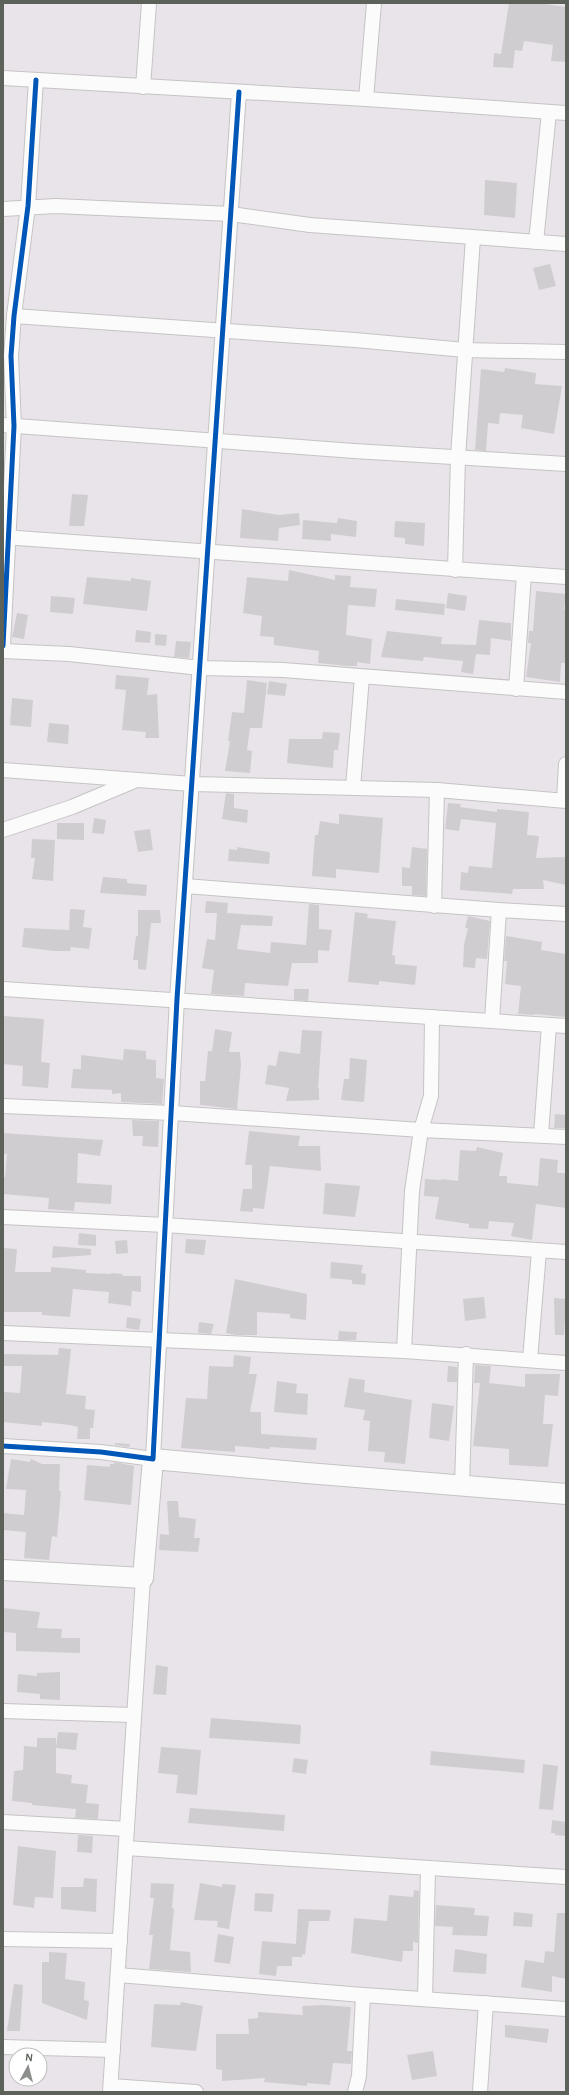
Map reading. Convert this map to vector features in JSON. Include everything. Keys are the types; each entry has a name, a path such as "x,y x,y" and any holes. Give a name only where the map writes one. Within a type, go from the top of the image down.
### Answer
{"main road":[{"path":"3,1570 143,1578 153,1459 566,1494"}],"street":[{"path":"143,87 149,3"},
{"path":"366,99 374,3"},
{"path":"3,78 366,99 566,113"},
{"path":"3,646 11,356 14,316 28,206 36,80"},
{"path":"3,1446 101,1452 153,1459 177,999 201,668 239,92"},
{"path":"536,242 549,112"},
{"path":"3,209 28,206 56,206 231,214 310,225 566,244"},
{"path":"455,570 458,457 472,238"},
{"path":"14,316 223,330 465,350 566,352"},
{"path":"9,425 354,451 566,464"},
{"path":"6,538 566,577"},
{"path":"516,689 524,574"},
{"path":"3,651 69,654 201,668 269,669 566,692"},
{"path":"353,787 362,677"},
{"path":"3,770 192,784 437,790 565,800 566,764"},
{"path":"3,830 72,807 134,780"},
{"path":"434,906 437,790"},
{"path":"186,886 434,906 566,914"},
{"path":"492,1021 498,910"},
{"path":"3,989 177,999 566,1026"},
{"path":"404,1351 414,1167 421,1130 431,1096 432,1017"},
{"path":"541,1135 549,1025"},
{"path":"3,1106 172,1113 421,1130 566,1137"},
{"path":"3,1217 166,1225 566,1252"},
{"path":"530,1360 539,1251"},
{"path":"3,1333 466,1354 566,1362"},
{"path":"462,1486 466,1354"},
{"path":"143,1578 110,2089 196,2092"},
{"path":"3,1711 133,1715"},
{"path":"3,1822 127,1829"},
{"path":"126,1848 566,1877"},
{"path":"425,1999 428,1869"},
{"path":"3,1939 120,1941"},
{"path":"118,1974 363,1995 566,2009"},
{"path":"355,2092 359,2076 363,1995"},
{"path":"480,2092 486,2003"},
{"path":"3,2047 113,2050"}],"building":[{"path":"509,3 538,3 566,7 566,62 551,61 553,45 524,41 522,51 515,50 513,68 493,67 494,53 501,54"},
{"path":"485,180 517,183 515,218 484,215"},
{"path":"550,264 556,286 539,290 533,268"},
{"path":"505,368 536,373 535,384 562,386 554,434 521,428 523,415 500,413 499,424 488,423 486,451 475,450 481,369 504,372"},
{"path":"72,494 88,495 84,526 69,526"},
{"path":"242,509 279,515 299,513 300,525 279,528 278,541 240,538"},
{"path":"338,518 357,521 356,537 331,534 331,541 302,539 303,520 337,523"},
{"path":"395,521 425,523 424,546 405,544 405,538 394,537"},
{"path":"289,570 335,580 335,575 351,576 350,587 377,589 375,607 348,605 346,635 372,639 370,664 357,662 357,666 347,666 318,663 319,651 274,645 274,637 260,636 262,616 243,613 247,577 288,581"},
{"path":"87,577 131,581 131,578 151,581 147,611 83,604"},
{"path":"536,591 566,594 564,609 566,609 566,663 561,663 560,682 526,677 531,643 528,643 529,631 533,631"},
{"path":"448,593 467,596 465,611 446,608"},
{"path":"51,596 75,598 73,614 50,612"},
{"path":"396,599 445,604 444,615 395,610"},
{"path":"17,613 28,615 24,639 12,637"},
{"path":"479,620 511,623 511,641 491,638 490,655 476,654 473,674 461,672 463,661 424,657 423,661 381,657 387,631 442,637 441,644 476,645"},
{"path":"136,630 151,632 150,643 135,642"},
{"path":"155,634 167,635 166,646 155,645"},
{"path":"176,641 191,642 189,658 174,657"},
{"path":"116,675 149,678 147,695 157,694 159,738 145,738 146,732 122,730 126,690 115,689"},
{"path":"247,680 267,683 262,728 250,728 247,750 252,751 250,773 225,771 230,741 228,741 232,712 244,713"},
{"path":"269,681 287,684 285,696 267,694"},
{"path":"12,698 33,700 31,727 10,725"},
{"path":"49,723 69,725 68,744 47,742"},
{"path":"323,732 340,733 338,750 334,750 333,768 287,763 289,739 322,739"},
{"path":"226,793 234,794 234,808 248,810 247,823 222,819"},
{"path":"448,803 461,804 460,807 497,812 497,809 529,812 527,835 539,836 536,858 566,857 566,885 543,880 544,889 513,889 512,894 460,890 461,872 468,873 469,866 492,868 496,823 461,819 459,831 445,829"},
{"path":"339,814 383,818 379,873 336,869 336,878 312,876 315,835 318,835 320,821 339,824"},
{"path":"94,818 106,820 104,834 92,833"},
{"path":"57,823 84,823 84,840 57,839"},
{"path":"150,829 153,850 138,852 134,831"},
{"path":"32,839 55,840 53,881 32,879 35,858 31,858"},
{"path":"237,847 269,852 269,864 228,861 229,849 237,850"},
{"path":"412,847 427,849 426,896 412,895 412,886 402,886 402,867 410,868"},
{"path":"103,877 127,879 127,883 147,885 146,896 100,893"},
{"path":"206,901 228,903 227,913 273,916 272,926 241,925 237,949 270,953 271,942 306,945 309,904 319,905 319,929 332,930 329,951 318,950 318,963 292,963 288,986 245,983 244,996 211,994 214,970 202,968 207,939 215,940 217,913 205,913"},
{"path":"70,909 85,910 83,927 92,928 89,949 71,947 70,951 54,951 22,947 24,928 69,930"},
{"path":"138,910 160,910 161,923 151,923 146,970 138,969 138,960 133,960 136,936 138,936"},
{"path":"355,912 368,914 367,918 396,921 392,955 395,956 395,964 417,966 415,985 379,981 379,985 348,982"},
{"path":"468,916 490,921 487,959 476,958 475,968 463,967 464,945 468,928 465,928"},
{"path":"506,936 542,942 541,950 566,954 566,1017 518,1014 521,986 505,984 507,961 504,961"},
{"path":"294,989 309,989 308,1001 294,1000"},
{"path":"3,1016 44,1019 41,1062 50,1063 48,1088 22,1086 23,1066 3,1064"},
{"path":"215,1029 232,1032 229,1052 240,1052 241,1065 237,1109 200,1105 200,1081 205,1081 208,1051 212,1051"},
{"path":"302,1030 322,1031 318,1088 319,1100 286,1101 289,1088 265,1084 268,1065 276,1066 279,1051 300,1054"},
{"path":"124,1049 146,1051 146,1059 156,1060 156,1078 164,1079 162,1104 121,1102 121,1093 112,1094 112,1090 71,1088 73,1069 81,1069 81,1055 123,1060"},
{"path":"350,1058 367,1060 364,1102 341,1100 344,1079 349,1079"},
{"path":"555,1114 566,1115 566,1128 554,1128"},
{"path":"132,1120 159,1121 158,1147 142,1146 143,1136 133,1136"},
{"path":"249,1131 300,1136 298,1146 320,1146 321,1171 270,1166 264,1209 253,1208 253,1212 240,1211 243,1189 252,1189 252,1165 245,1165"},
{"path":"3,1133 103,1140 100,1156 78,1153 77,1183 112,1185 111,1204 75,1202 74,1211 48,1209 49,1198 3,1194 3,1177 5,1177 7,1154 3,1154"},
{"path":"477,1147 503,1153 499,1176 507,1176 507,1183 538,1186 540,1158 558,1160 557,1173 566,1173 566,1208 536,1204 532,1240 511,1236 514,1223 489,1221 488,1229 469,1228 469,1224 435,1219 439,1197 424,1196 425,1179 458,1181 460,1150 476,1151"},
{"path":"325,1183 360,1186 355,1217 323,1214"},
{"path":"79,1233 96,1235 96,1246 78,1245"},
{"path":"186,1239 206,1240 204,1255 185,1253"},
{"path":"127,1240 128,1253 116,1254 115,1241"},
{"path":"53,1246 91,1249 91,1255 52,1258"},
{"path":"3,1248 17,1249 15,1272 51,1272 51,1267 86,1270 86,1273 111,1273 123,1274 122,1276 141,1276 141,1292 132,1291 131,1306 108,1303 109,1292 73,1289 70,1317 42,1315 42,1312 3,1312"},
{"path":"331,1262 363,1265 361,1273 366,1274 365,1285 352,1284 352,1280 330,1278"},
{"path":"235,1279 307,1294 306,1320 290,1318 290,1314 257,1312 257,1335 236,1335 226,1333"},
{"path":"484,1297 486,1318 465,1321 463,1299"},
{"path":"554,1298 566,1299 564,1335 555,1335"},
{"path":"127,1317 141,1319 139,1330 126,1328"},
{"path":"199,1322 214,1324 211,1334 198,1333"},
{"path":"339,1331 357,1332 356,1340 338,1340"},
{"path":"59,1348 71,1349 66,1394 86,1396 85,1409 95,1410 93,1428 90,1428 90,1439 77,1439 78,1427 70,1425 42,1422 42,1426 3,1422 3,1392 20,1393 22,1366 3,1366 3,1354 58,1355"},
{"path":"234,1355 251,1357 249,1374 257,1374 250,1412 261,1412 261,1434 317,1438 316,1450 270,1447 270,1449 235,1446 235,1452 181,1448 186,1398 207,1399 209,1366 233,1367"},
{"path":"475,1365 491,1366 489,1383 525,1387 525,1374 560,1374 558,1396 545,1395 543,1424 553,1424 548,1467 509,1465 509,1449 473,1446 480,1383 474,1383"},
{"path":"448,1366 457,1367 457,1382 447,1382"},
{"path":"349,1378 365,1380 364,1392 412,1400 405,1464 384,1462 385,1452 368,1451 370,1421 363,1420 365,1410 344,1407"},
{"path":"277,1381 297,1384 296,1393 308,1394 307,1415 274,1412"},
{"path":"432,1403 454,1406 449,1441 429,1438"},
{"path":"115,1443 130,1444 129,1447 115,1445"},
{"path":"11,1459 30,1462 31,1459 42,1464 60,1464 59,1491 61,1491 57,1537 52,1536 49,1560 24,1558 26,1532 3,1530 3,1513 24,1515 26,1490 6,1489"},
{"path":"114,1462 134,1466 131,1505 84,1500 87,1465 110,1467 110,1464 114,1464"},
{"path":"167,1501 178,1501 179,1517 196,1519 194,1538 200,1538 198,1552 159,1550 160,1534 169,1535"},
{"path":"3,1608 40,1612 37,1628 62,1629 61,1638 80,1638 80,1653 16,1651 16,1633 3,1632"},
{"path":"156,1665 168,1667 166,1695 153,1694"},
{"path":"60,1672 60,1700 40,1699 40,1694 17,1692 18,1674 37,1676 37,1673"},
{"path":"211,1718 301,1725 300,1744 209,1738"},
{"path":"58,1732 78,1733 76,1750 56,1748"},
{"path":"37,1738 56,1738 56,1773 72,1775 71,1783 88,1785 86,1803 99,1804 98,1819 75,1818 76,1809 32,1805 32,1803 12,1801 14,1771 23,1770 24,1746 37,1747"},
{"path":"161,1747 201,1750 197,1795 176,1793 178,1775 158,1773"},
{"path":"431,1751 525,1760 524,1773 430,1765"},
{"path":"294,1758 308,1760 306,1774 292,1772"},
{"path":"543,1764 558,1766 553,1810 539,1809"},
{"path":"190,1808 285,1815 284,1831 188,1823"},
{"path":"552,1820 566,1822 566,1836 551,1833"},
{"path":"78,1835 93,1836 92,1853 77,1852"},
{"path":"18,1846 56,1851 53,1898 35,1897 34,1908 13,1905"},
{"path":"84,1878 97,1879 96,1912 61,1909 61,1887 83,1887"},
{"path":"151,1883 174,1884 172,1908 174,1909 170,1950 190,1952 191,1972 149,1969 153,1935 149,1935 154,1898 150,1898"},
{"path":"200,1883 222,1887 222,1884 236,1885 229,1929 217,1927 218,1921 194,1920"},
{"path":"414,1890 419,1891 418,1943 413,1942 413,1951 403,1951 402,1962 351,1953 354,1918 387,1921 389,1895 413,1897"},
{"path":"255,1893 274,1894 272,1912 254,1911"},
{"path":"436,1905 475,1908 474,1915 489,1916 487,1936 452,1935 453,1927 435,1926"},
{"path":"298,1909 331,1910 329,1921 309,1921 305,1955 302,1954 302,1957 292,1957 292,1966 277,1966 276,1976 259,1974 262,1941 296,1944"},
{"path":"514,1912 533,1914 532,1927 513,1926"},
{"path":"557,1913 566,1913 566,1979 552,1976 552,1992 521,1987 525,1960 544,1963 545,1951 554,1952"},
{"path":"218,1934 234,1937 230,1964 214,1962"},
{"path":"455,1949 487,1954 486,1974 453,1972"},
{"path":"49,1952 67,1953 65,1979 85,1982 84,2000 89,2001 87,2020 42,2003 42,1962 49,1962"},
{"path":"14,1984 23,1985 20,2031 7,2031"},
{"path":"181,2002 203,2006 196,2051 151,2047 154,2004 180,2005"},
{"path":"322,2005 351,2007 347,2051 352,2051 351,2064 333,2063 330,2085 307,2083 307,2086 264,2082 265,2078 222,2081 222,2070 216,2069 216,2034 249,2034 248,2019 258,2018 258,2012 303,2015 302,2006"},
{"path":"505,2025 549,2029 547,2043 505,2037"},
{"path":"433,2051 437,2076 412,2080 407,2055"}],"cycle path":[{"path":"3,646 14,426 11,356 14,316 28,206 36,80"},
{"path":"3,1446 101,1452 153,1459 177,999 239,92"}]}
